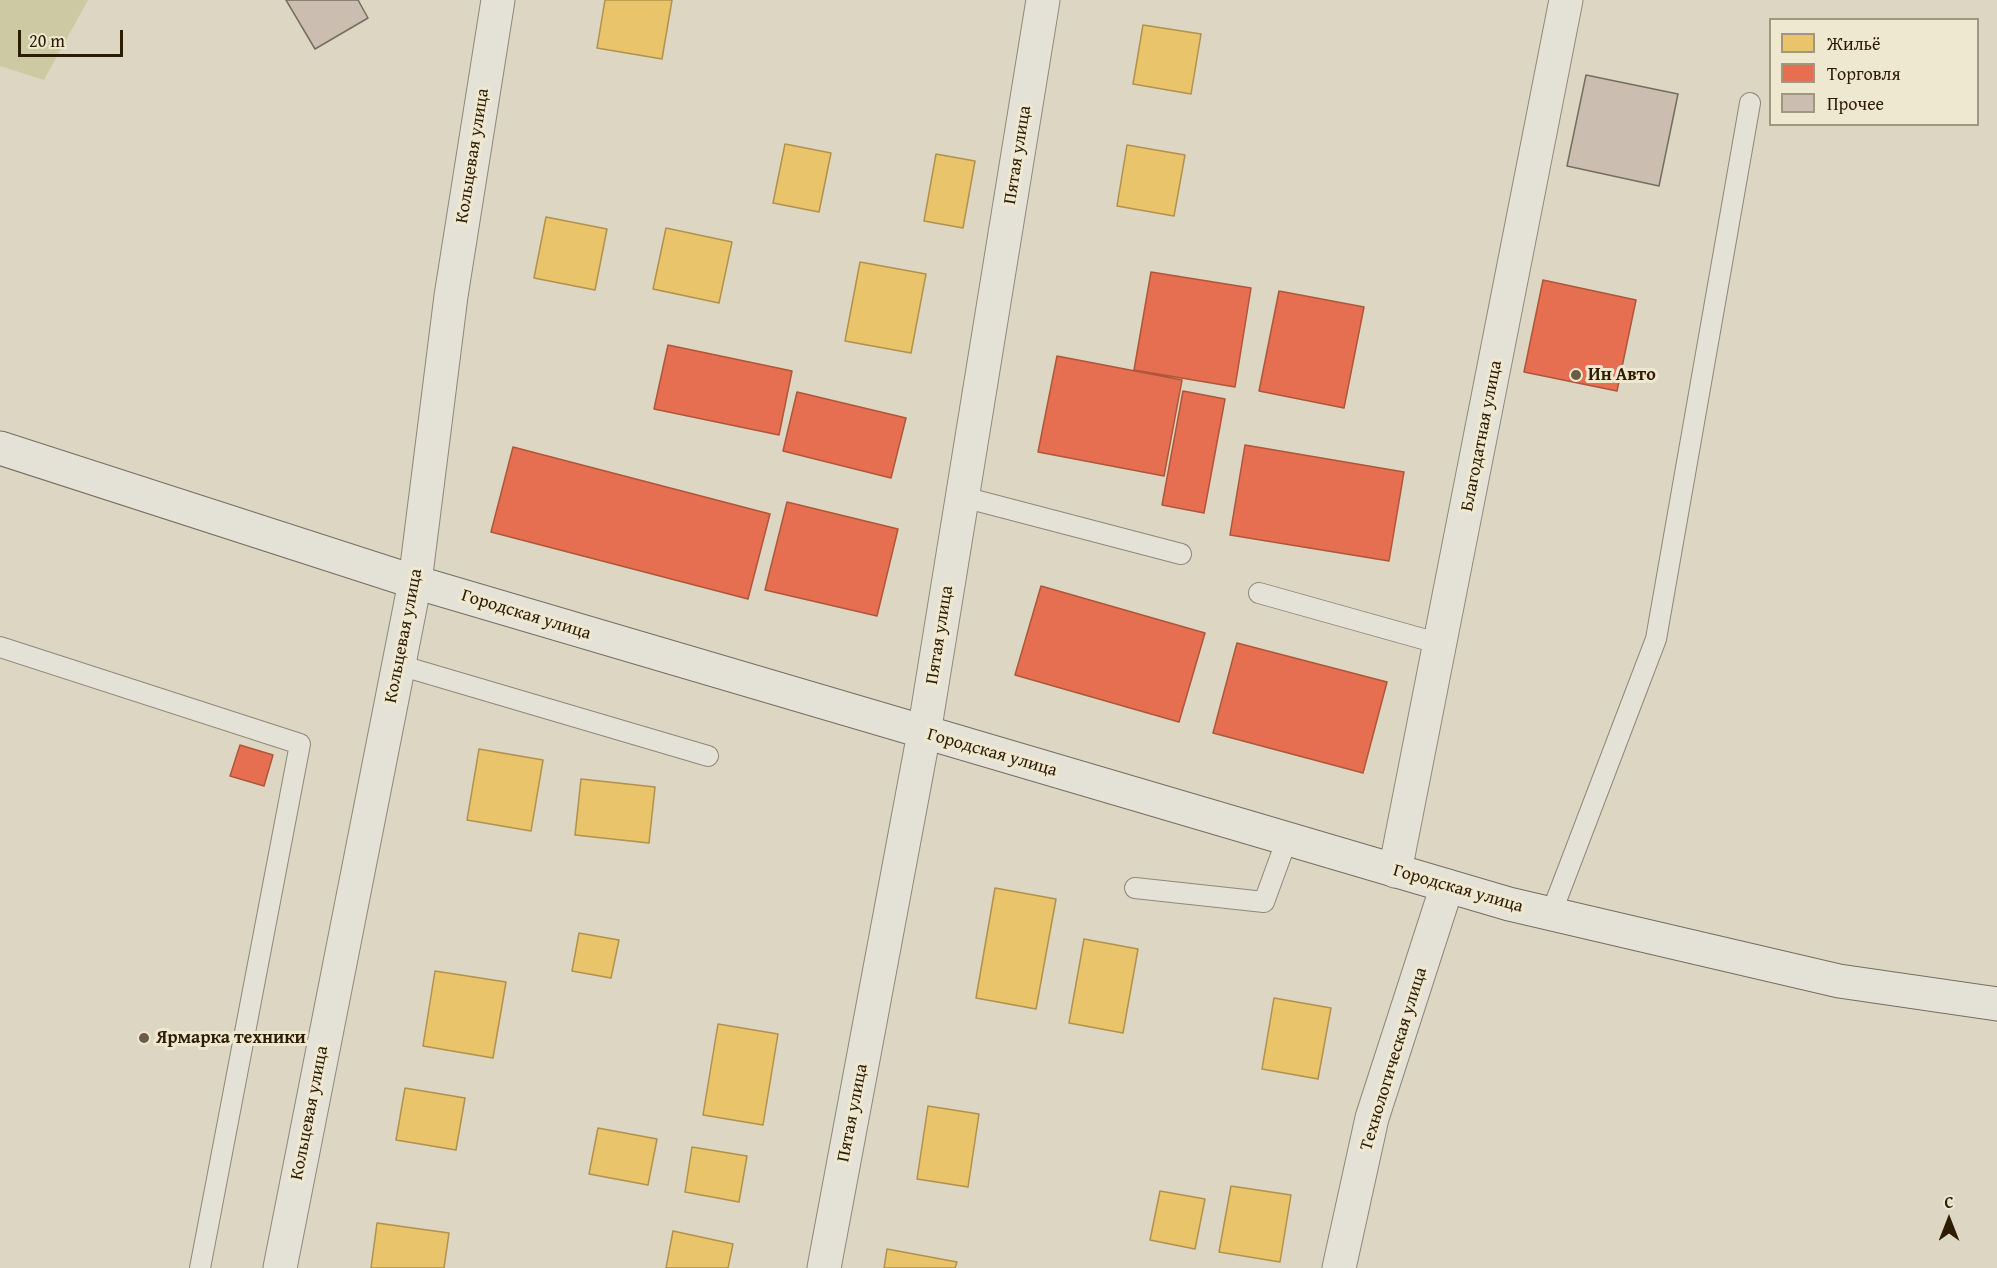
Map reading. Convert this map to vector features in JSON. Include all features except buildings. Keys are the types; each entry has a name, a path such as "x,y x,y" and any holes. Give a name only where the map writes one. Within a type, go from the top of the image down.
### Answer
{"street":[{"name":"Кольцевая улица","path":"280,1268 415,582 451,296 498,0"},
{"name":"Пятая улица","path":"824,1268 924,733 1043,0"},
{"name":"Благодатная улица","path":"1395,871 1442,644 1566,0"},
{"name":"Городская улица","path":"0,448 415,582 1447,886 1551,914 1839,981 1997,1004"},
{"name":"Технологическая улица","path":"1339,1268 1372,1118 1447,886"}],"lane":[{"path":"1551,914 1656,639 1750,103"},
{"path":"963,497 1181,554"},
{"path":"1259,593 1442,644"},
{"path":"0,647 300,744 201,1268"},
{"path":"399,665 708,756"},
{"path":"1135,888 1264,902 1287,839"}],"shaded area":[{"path":"0,0 88,0 44,80 0,66"}],"place":[{"name":"Ин Авто","path":"1576,375"},
{"name":"Ярмарка техники","path":"144,1038"}]}
